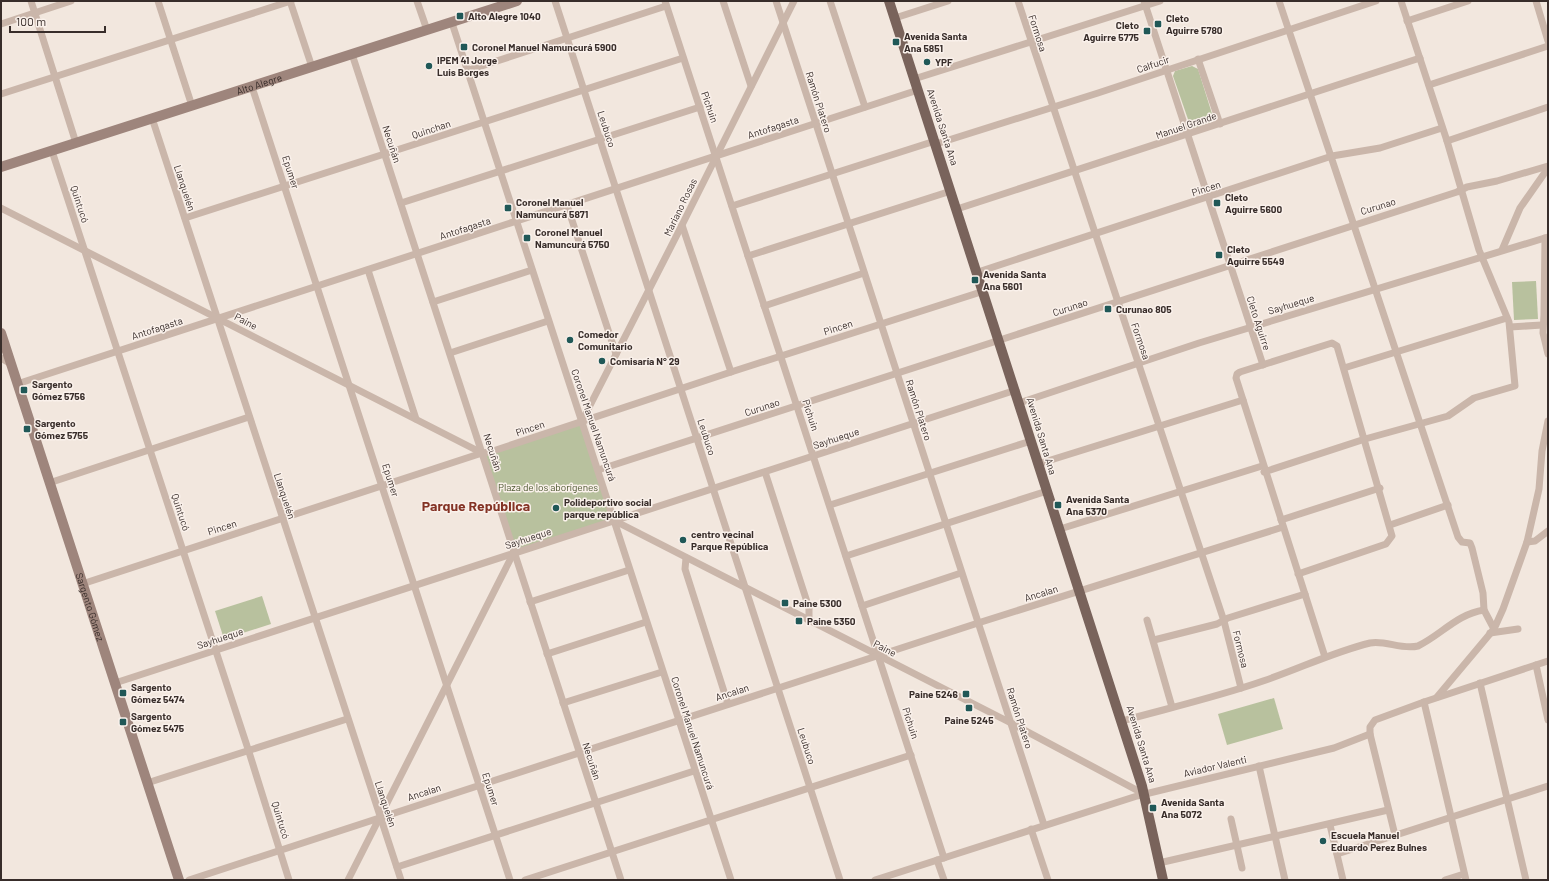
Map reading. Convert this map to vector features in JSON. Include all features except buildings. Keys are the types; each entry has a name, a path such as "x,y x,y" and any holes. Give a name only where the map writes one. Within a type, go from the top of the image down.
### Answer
{"main road":[{"name":"Alto Alegre","path":"1,167 517,1"},
{"name":"Avenida Santa Ana","path":"889,1 978,272 1038,464 1122,721 1144,794 1163,880"},
{"name":"Sargento Gómez","path":"1,333 179,880"}],"street":[{"path":"30,1 76,143"},
{"path":"1,24 71,1"},
{"path":"158,1 192,106"},
{"path":"1,94 290,1 312,67"},
{"path":"417,1 427,30"},
{"name":"Leubuco","path":"555,1 840,880"},
{"path":"723,1 751,86"},
{"name":"Ramón Platero","path":"776,1 1044,825"},
{"name":"Mariano Rosas","path":"582,421 794,1"},
{"path":"830,1 866,106"},
{"path":"895,18 948,1"},
{"name":"Formosa","path":"1018,1 1179,491 1224,620 1241,688"},
{"path":"914,79 1031,43 1145,3 1160,1"},
{"path":"1279,1 1458,537 1462,542 1470,543 1472,548 1483,593 1484,610 1492,631"},
{"name":"Calfucir","path":"732,206 1052,107 1376,1"},
{"path":"1060,529 1179,491 1263,469 1448,416 1467,401 1513,388 1515,383 1510,327 1482,256 1465,206 1447,141 1401,1"},
{"path":"1408,21 1468,1"},
{"path":"1536,1 1548,41"},
{"name":"Cleto Aguirre","path":"1145,3 1263,365 1237,374 1236,378 1263,469 1282,523 1324,657"},
{"path":"466,71 568,39 666,4"},
{"name":"Pichuin","path":"666,4 911,755 941,859 944,880"},
{"name":"Coronel Manuel Namuncurá","path":"452,23 466,71 615,521 615,529 731,880"},
{"path":"1429,85 1548,46"},
{"name":"Necuñán","path":"352,54 620,880"},
{"name":"Quinchan","path":"185,218 683,58"},
{"name":"Manuel Grande","path":"957,209 1188,135 1420,58"},
{"path":"1198,59 1220,124"},
{"name":"Epumer","path":"252,87 510,880"},
{"name":"Antofagasta","path":"17,384 918,90"},
{"path":"401,203 700,107"},
{"path":"1447,141 1548,107"},
{"name":"Llanquelén","path":"152,118 347,719 401,880"},
{"name":"Pincen","path":"978,272 1208,198 1332,156 1380,148 1442,128"},
{"name":"Quintucó","path":"52,151 216,650 289,880"},
{"path":"1502,250 1520,208 1547,169"},
{"name":"Curunao","path":"598,470 897,374 1354,224 1457,192 1461,189 1547,169"},
{"path":"748,256 951,191"},
{"path":"567,205 616,354"},
{"name":"Paine","path":"1,208 482,453"},
{"path":"682,225 731,372"},
{"path":"1546,237 1544,315 1542,325 1548,354"},
{"name":"Sayhueque","path":"1019,402 1376,288 1546,237"},
{"path":"368,270 416,419"},
{"path":"433,302 532,270"},
{"path":"764,306 864,273"},
{"name":"Pincen","path":"82,584 382,485 482,453 490,452 680,388 984,291"},
{"path":"1344,368 1507,318"},
{"path":"450,353 548,321"},
{"path":"1510,327 1542,325"},
{"path":"1263,365 1332,343 1337,346 1380,488 1392,536 1386,544 1298,574"},
{"path":"1,358 11,364"},
{"name":"Sayhueque","path":"115,683 1016,390"},
{"path":"1038,464 1243,400"},
{"path":"49,483 249,417"},
{"path":"1437,697 1492,631 1527,542 1540,486 1542,451 1548,421"},
{"path":"830,505 1031,441"},
{"path":"765,472 809,608 809,621"},
{"name":"Ancalan","path":"189,880 978,623 1201,554 1380,488"},
{"path":"846,556 1047,490"},
{"path":"1390,525 1448,505"},
{"name":"Paine","path":"615,521 1011,723 1144,794"},
{"path":"1527,542 1535,541 1548,531"},
{"path":"348,880 514,552"},
{"path":"686,558 685,569 728,704"},
{"path":"530,602 629,570"},
{"path":"862,606 961,573"},
{"path":"1154,640 1218,624 1224,620 1305,594"},
{"path":"1122,721 1241,688 1283,674 1324,657 1376,642 1409,648 1418,646 1461,617 1475,611 1484,610"},
{"path":"1147,620 1154,640 1172,707"},
{"path":"547,654 646,622"},
{"path":"1492,631 1518,629"},
{"path":"1395,835 1370,734 1370,727 1378,718 1548,661"},
{"path":"1536,665 1548,720"},
{"path":"563,703 662,672"},
{"path":"1480,683 1526,880"},
{"path":"1424,702 1465,877 1445,880"},
{"path":"147,783 249,752 347,719"},
{"name":"Aviador Valenti","path":"875,880 1144,794 1334,748 1370,734"},
{"path":"525,880 911,755"},
{"path":"1259,766 1285,880"},
{"path":"397,867 694,771"},
{"path":"1337,854 1548,786"},
{"path":"1159,863 1330,825 1388,810"},
{"path":"1231,819 1242,868"},
{"path":"1330,825 1342,880"},
{"path":"1031,829 1048,880"}],"green space":[{"path":"1192,66 1198,69 1213,117 1211,122 1194,128 1190,125 1173,76 1175,71"},
{"path":"1536,281 1538,319 1514,320 1512,282"},
{"name":"Plaza de los aborígenes","path":"582,421 615,521 514,552 484,457 490,452"},
{"path":"262,596 271,624 224,639 215,611"},
{"path":"1274,698 1283,729 1227,745 1218,714"}],"place":[{"name":"Alto Alegre 1040","path":"460,16"},
{"name":"Cleto Aguirre 5780","path":"1158,24"},
{"name":"Cleto Aguirre 5775","path":"1147,31"},
{"name":"Avenida Santa Ana 5851","path":"896,42"},
{"name":"Coronel Manuel Namuncurá 5900","path":"464,47"},
{"name":"YPF","path":"927,62"},
{"name":"IPEM 41 Jorge Luis Borges","path":"429,66"},
{"name":"Cleto Aguirre 5600","path":"1217,203"},
{"name":"Coronel Manuel Namuncurá 5871","path":"508,208"},
{"name":"Coronel Manuel Namuncurá 5750","path":"527,238"},
{"name":"Cleto Aguirre 5549","path":"1219,255"},
{"name":"Avenida Santa Ana 5601","path":"975,280"},
{"name":"Curunao 805","path":"1108,309"},
{"name":"Comedor Comunitario","path":"570,340"},
{"name":"Comisaría N° 29","path":"602,361"},
{"name":"Sargento Gómez 5756","path":"24,390"},
{"name":"Sargento Gómez 5755","path":"27,429"},
{"name":"Avenida Santa Ana 5370","path":"1058,505"},
{"name":"Polideportivo social parque república","path":"556,508"},
{"name":"centro vecinal Parque República","path":"683,540"},
{"name":"Paine 5300","path":"785,603"},
{"name":"Paine 5350","path":"799,621"},
{"name":"Sargento Gómez 5474","path":"123,693"},
{"name":"Paine 5246","path":"966,694"},
{"name":"Paine 5245","path":"969,708"},
{"name":"Sargento Gómez 5475","path":"123,722"},
{"name":"Avenida Santa Ana 5072","path":"1153,808"},
{"name":"Escuela Manuel Eduardo Perez Bulnes","path":"1323,841"}],"district":[{"name":"Parque República","path":"476,505"}]}
